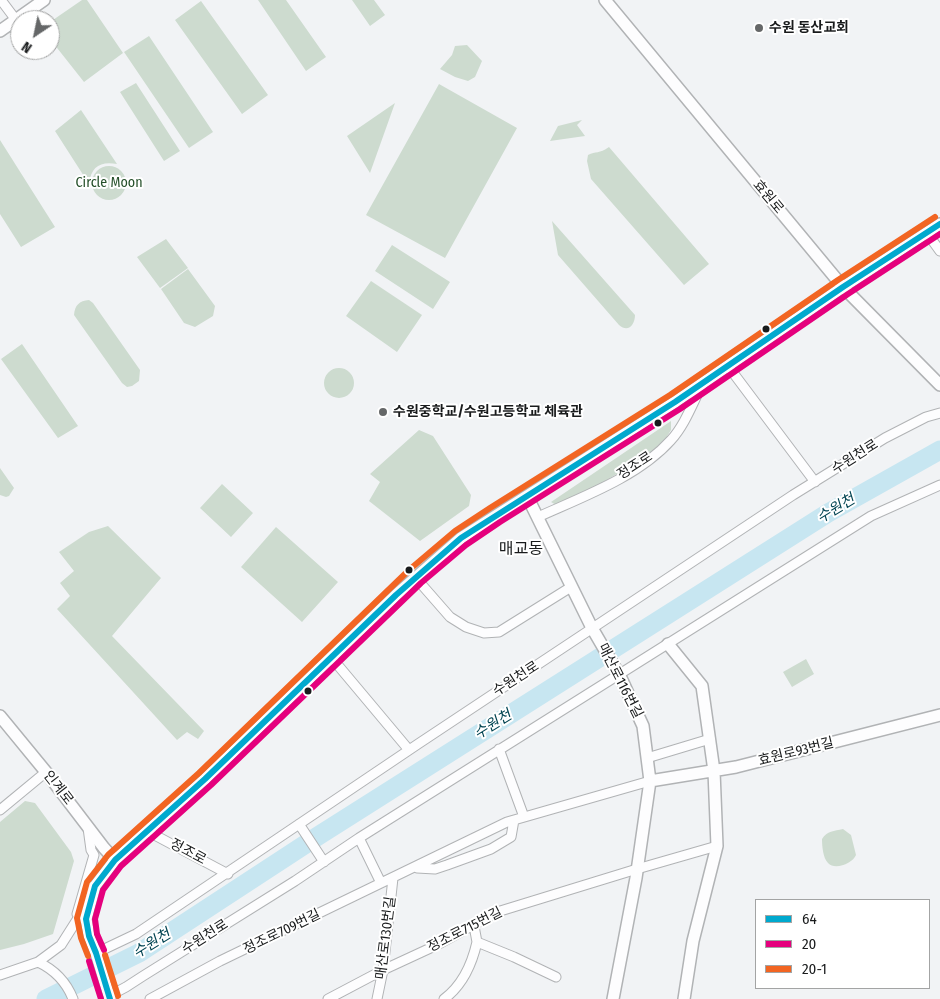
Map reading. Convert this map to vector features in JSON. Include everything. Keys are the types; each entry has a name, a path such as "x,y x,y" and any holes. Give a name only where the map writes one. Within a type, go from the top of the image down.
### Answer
{"street":[{"path":"1,0 10,12"},
{"path":"30,10 44,0"},
{"name":"효원로","path":"605,0 843,287 940,386"},
{"name":"정조로","path":"109,996 97,955 89,936 86,919 95,886 115,860 205,779 415,577 461,538 703,383 843,287 940,224"},
{"path":"926,232 940,251"},
{"path":"728,366 815,482"},
{"name":"정조로","path":"538,516 586,495 642,466 671,440 703,383"},
{"name":"수원천로","path":"97,955 136,934 228,874 299,824 594,632 815,482 884,438 940,413"},
{"name":"수원천로","path":"109,996 126,988 324,862 618,672 668,644 871,516 940,485"},
{"name":"매산로116번길","path":"527,496 594,632 618,672 643,726 650,781 637,869 613,999"},
{"path":"415,577 450,617 466,627 484,633 499,632 571,587"},
{"path":"668,644 702,686 714,771 717,846 693,941 682,997"},
{"path":"331,657 410,750"},
{"name":"효원로93번길","path":"650,781 714,771 940,715"},
{"name":"인계로","path":"0,716 115,860"},
{"path":"647,758 710,739"},
{"path":"499,749 524,818"},
{"path":"0,810 46,772"},
{"name":"정조로709번길","path":"150,999 220,961 416,868 507,822 650,781"},
{"name":"정조로709번길","path":"416,868 435,869 491,849 511,836 514,820"},
{"path":"299,824 324,862"},
{"path":"74,923 94,855 91,850 88,828"},
{"name":"정조로","path":"147,830 228,874"},
{"path":"359,838 381,883"},
{"name":"정조로715번길","path":"328,999 474,926 497,912 717,846"},
{"name":"매산로130번길","path":"377,999 383,970 393,878"},
{"path":"0,975 38,962 60,945 90,899"},
{"path":"444,999 462,982 474,954 477,942 474,926"},
{"path":"477,942 556,977"},
{"path":"38,962 48,966 63,981 73,999"}],"green space":[{"path":"82,0 87,0 123,53 84,82 60,52 60,15"},
{"path":"258,0 286,0 326,57 306,71"},
{"path":"352,0 374,0 385,15 370,26"},
{"path":"201,1 268,95 242,114 175,20"},
{"path":"149,36 213,132 189,148 124,52"},
{"path":"467,45 482,61 475,77 468,81 440,69 452,55 455,46"},
{"path":"136,83 180,151 164,161 120,92"},
{"path":"439,84 517,128 445,258 366,215"},
{"path":"395,103 370,173 347,136"},
{"path":"81,110 117,164 106,163 98,166 92,173 89,184 55,131"},
{"path":"582,120 577,125 585,136 550,141 558,126"},
{"path":"0,140 55,227 21,247 0,214"},
{"path":"609,147 709,264 684,285 591,179 587,161 588,155 603,151"},
{"name":"Circle Moon","path":"109,166 116,167 121,171 125,176 125,190 121,195 116,199 109,200 102,199 97,195 93,190 92,183 93,176 97,171 102,167"},
{"path":"552,221 635,315 634,322 630,327 625,328 619,325 558,255"},
{"path":"166,239 188,268 160,288 137,257"},
{"path":"392,245 450,282 433,309 375,271"},
{"path":"188,269 215,306 213,316 195,327 184,323 161,289"},
{"path":"371,281 422,315 397,352 346,316"},
{"path":"89,300 140,370 139,381 132,386 127,387 122,383 74,315 78,304"},
{"path":"22,344 78,426 58,438 1,359"},
{"path":"339,368 349,373 354,383 349,393 339,398 329,393 324,383 329,373"},
{"path":"671,421 671,430 663,443 645,457 585,493 556,505 551,502"},
{"path":"419,430 433,436 471,495 469,506 420,541 369,501 380,482 370,474"},
{"path":"0,468 14,488 9,496 6,497 0,495"},
{"path":"222,484 253,513 231,537 200,508"},
{"path":"108,526 161,578 112,636 204,731 198,739 187,732 177,740 57,609 70,596 60,583 74,571 59,552 89,532"},
{"path":"276,527 338,582 302,622 241,567"},
{"path":"806,659 814,674 792,687 783,672"},
{"path":"25,801 35,803 71,852 74,861 53,934 0,950 0,822"},
{"path":"843,829 851,835 856,855 844,865 831,865 825,858 822,839 828,833"}],"waterway":[{"name":"수원천","path":"46,999 139,953 318,836 828,513 940,450"}],"transit line":[{"name":"20-1","path":"88,956 81,938 77,918 87,882 108,855 199,773 409,570 455,531 670,395 838,280 935,217"},
{"name":"64","path":"110,999 89,936 86,919 95,886 115,860 205,779 396,595 461,538 675,402 843,287 940,224"},
{"name":"20","path":"104,950 97,934 95,919 103,890 121,866 211,785 421,583 466,545 500,522 680,409 848,294 940,234"},
{"name":"20-1","path":"105,955 118,996"},
{"name":"20","path":"89,961 101,999"}],"place":[{"name":"수원 동산교회","path":"759,28"},
{"name":"수원중학교/수원고등학교 체육관","path":"383,412"}],"district":[{"name":"매교동","path":"521,550"}]}
